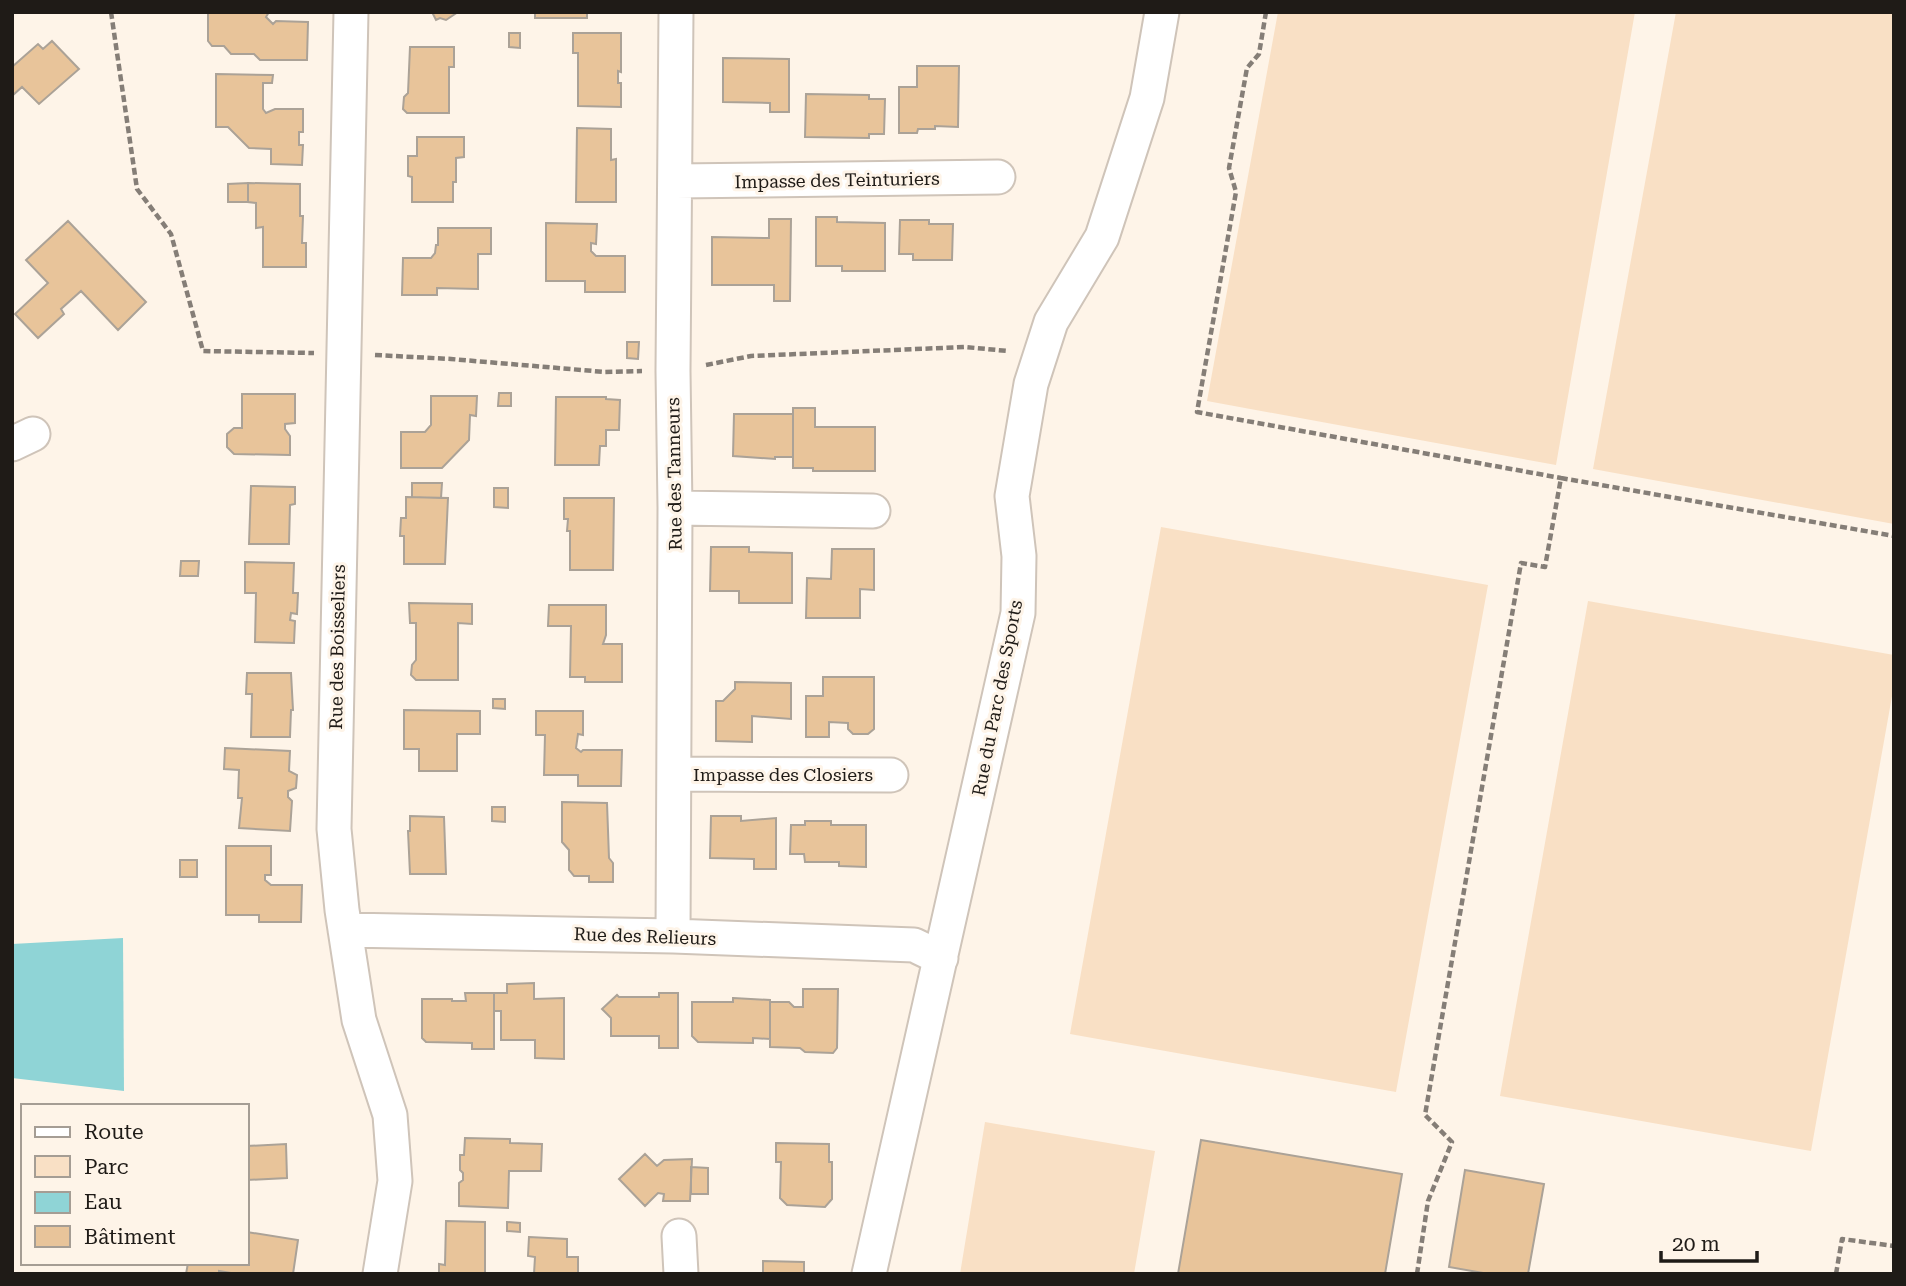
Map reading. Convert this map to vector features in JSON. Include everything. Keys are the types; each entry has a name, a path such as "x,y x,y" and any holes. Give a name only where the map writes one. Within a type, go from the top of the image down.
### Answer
{"street":[{"name":"Rue des Boisseliers","path":"351,12 334,829 345,930 359,1020 390,1115 395,1181 380,1274"},
{"name":"Rue des Tanneurs","path":"674,936 673,371 676,12"},
{"name":"Rue du Parc des Sports","path":"869,1274 1018,613 1019,556 1012,496 1031,384 1051,322 1102,237 1147,98 1162,12"},
{"name":"Impasse des Teinturiers","path":"676,181 998,177"},
{"path":"675,508 873,511"},
{"name":"Impasse des Closiers","path":"675,774 891,775"},
{"name":"Rue des Relieurs","path":"345,930 674,936 914,945 941,958"},
{"path":"679,1236 681,1274"}],"path":[{"path":"111,12 137,189 172,234 203,351 451,359 605,372 673,371 751,356 952,347 1040,356"},
{"path":"1266,12 1259,54 1247,68 1230,168 1236,192 1197,412 1894,536"},
{"path":"1417,1274 1428,1201 1452,1142 1424,1115 1521,563 1545,566 1561,478"},
{"path":"1836,1274 1842,1240 1894,1246"}],"green space":[{"path":"1278,12 1635,12 1556,465 1207,401"},
{"path":"1676,12 1894,12 1894,524 1593,469"},
{"path":"1161,527 1488,585 1396,1092 1070,1034"},
{"path":"1588,601 1894,655 1894,685 1811,1151 1500,1096"},
{"path":"985,1122 1155,1151 1134,1274 960,1274"}],"water":[{"path":"123,938 124,1091 12,1078 12,944"}],"building":[{"path":"269,12 266,17 273,24 276,21 308,22 307,60 260,60 254,54 231,54 224,46 212,46 208,41 208,13"},
{"path":"432,12 458,12 446,20 436,20"},
{"path":"535,12 587,12 587,18 535,18"},
{"path":"509,33 520,33 520,48 509,47"},
{"path":"573,33 621,33 621,72 618,71 618,83 621,83 621,107 578,106 578,53 573,53"},
{"path":"52,41 79,69 39,104 22,87 12,96 12,67 38,44 43,49"},
{"path":"410,47 454,47 454,67 449,67 449,113 407,113 403,109 404,97 408,93"},
{"path":"723,58 789,59 789,112 770,112 770,103 723,102"},
{"path":"917,66 959,66 958,127 935,126 935,129 918,129 917,133 899,133 899,87 917,87"},
{"path":"216,74 273,75 272,83 263,83 263,109 266,113 275,109 303,109 303,132 299,132 299,145 303,145 302,165 271,164 271,149 249,148 228,127 216,127"},
{"path":"806,94 869,95 869,99 885,99 884,134 869,134 869,138 805,137"},
{"path":"577,128 611,129 611,160 616,159 616,202 576,202"},
{"path":"417,137 464,137 464,157 456,158 453,202 412,202 412,177 408,176 408,156 417,156"},
{"path":"248,183 248,202 228,202 228,184"},
{"path":"248,183 300,184 300,216 303,216 302,243 306,243 306,267 263,267 263,227 256,228 256,203 248,202"},
{"path":"816,217 837,217 837,222 885,223 885,271 842,271 842,266 816,266"},
{"path":"769,219 791,219 790,301 774,301 774,285 712,285 712,237 769,238"},
{"path":"900,220 929,220 929,224 953,224 952,260 913,260 913,254 899,254"},
{"path":"68,221 146,302 118,330 81,291 61,309 64,314 38,338 15,314 48,283 26,260"},
{"path":"546,223 597,224 596,244 591,243 591,251 596,256 625,256 625,292 585,292 585,281 546,281"},
{"path":"438,228 491,228 491,254 478,254 478,289 437,288 437,295 402,295 403,258 431,258 438,245"},
{"path":"627,342 639,342 638,359 627,358"},
{"path":"499,393 511,393 511,406 498,406"},
{"path":"242,394 295,394 295,423 285,424 290,436 290,455 234,454 227,447 227,434 234,428 242,428"},
{"path":"431,396 477,396 476,416 470,415 469,440 442,468 401,468 401,432 425,432 431,425"},
{"path":"556,397 606,397 620,400 619,430 606,430 606,446 600,446 599,465 555,465"},
{"path":"793,408 815,408 815,427 875,427 875,471 813,471 813,468 793,468"},
{"path":"734,414 793,414 793,457 775,459 733,456"},
{"path":"412,483 442,483 441,498 412,497"},
{"path":"251,486 295,487 295,504 290,505 289,544 249,544"},
{"path":"494,488 508,488 508,508 494,507"},
{"path":"406,497 448,498 445,564 404,564 404,536 400,536 401,518 406,518"},
{"path":"564,498 614,498 613,570 570,570 570,531 567,531 568,519 564,519"},
{"path":"711,547 749,547 749,552 792,553 792,603 739,603 739,591 710,591"},
{"path":"832,549 874,549 874,590 860,589 860,618 806,618 807,578 831,579"},
{"path":"181,561 199,561 198,576 180,576"},
{"path":"245,562 294,563 293,593 298,593 297,614 291,613 290,620 295,621 294,643 255,642 256,593 245,593"},
{"path":"409,603 472,604 472,624 458,623 458,680 416,680 411,675 412,665 416,660 416,623 410,623"},
{"path":"549,605 606,605 606,635 603,644 622,644 622,682 585,682 585,677 570,677 571,626 548,626"},
{"path":"247,673 291,673 293,710 290,737 251,737 252,694 246,694"},
{"path":"823,677 874,677 874,729 868,734 853,734 848,729 848,723 829,722 829,737 806,737 806,696 823,696"},
{"path":"735,682 791,683 791,719 752,716 752,742 716,741 716,701 723,701 735,689"},
{"path":"493,699 505,699 505,709 493,708"},
{"path":"404,710 480,711 480,734 457,734 457,771 419,771 419,749 404,749"},
{"path":"536,711 583,711 583,735 578,734 576,748 581,752 622,750 621,786 578,786 578,775 544,775 545,735 536,735"},
{"path":"225,748 290,751 289,771 297,775 296,788 288,791 288,797 292,801 290,831 239,828 242,798 238,798 239,770 224,769"},
{"path":"562,802 607,803 609,858 613,863 613,882 589,882 589,876 574,876 569,870 569,850 562,842"},
{"path":"492,807 505,807 505,822 492,821"},
{"path":"410,816 444,817 446,874 410,874"},
{"path":"711,816 741,816 741,821 776,818 776,869 754,869 754,859 710,858"},
{"path":"805,821 831,821 831,825 866,825 866,867 839,866 839,862 805,862 804,854 790,854 791,825 805,825"},
{"path":"226,846 271,846 271,875 265,875 265,880 271,885 302,885 301,922 259,922 259,915 226,915"},
{"path":"180,860 197,860 197,877 180,877"},
{"path":"534,983 534,999 564,998 564,1059 535,1058 535,1040 501,1040 501,1011 494,1011 494,993 507,993 507,984"},
{"path":"803,989 838,989 837,1048 833,1053 770,1047 770,1002 789,1002 794,1007 803,1007"},
{"path":"465,993 494,993 494,1049 472,1049 472,1043 426,1042 422,1038 422,999 466,1001"},
{"path":"659,993 678,993 678,1048 659,1048 659,1036 611,1036 611,1018 602,1009 617,995 659,997"},
{"path":"733,998 770,1000 770,1039 753,1038 753,1043 698,1042 692,1036 692,1002 733,1002"},
{"path":"465,1138 510,1139 510,1143 542,1144 541,1171 509,1171 508,1208 459,1206 459,1183 463,1180 460,1155 464,1155"},
{"path":"1201,1140 1402,1174 1385,1274 1178,1274"},
{"path":"776,1143 829,1144 832,1199 825,1207 787,1205 780,1198 781,1162 776,1162"},
{"path":"286,1144 287,1178 248,1180 248,1146"},
{"path":"645,1154 657,1166 664,1160 692,1159 690,1201 663,1201 664,1194 658,1193 645,1206 619,1179"},
{"path":"691,1167 708,1168 708,1194 691,1194"},
{"path":"1465,1170 1544,1184 1528,1274 1489,1274 1449,1267"},
{"path":"446,1221 485,1222 485,1274 439,1274 439,1264 445,1265"},
{"path":"507,1222 520,1223 520,1232 507,1231"},
{"path":"248,1232 298,1240 293,1274 237,1274 219,1271 219,1274 186,1274 188,1265 248,1265"},
{"path":"529,1237 567,1239 567,1257 578,1257 578,1274 534,1274 535,1257 528,1256"},
{"path":"763,1261 804,1262 804,1274 763,1274"}]}
